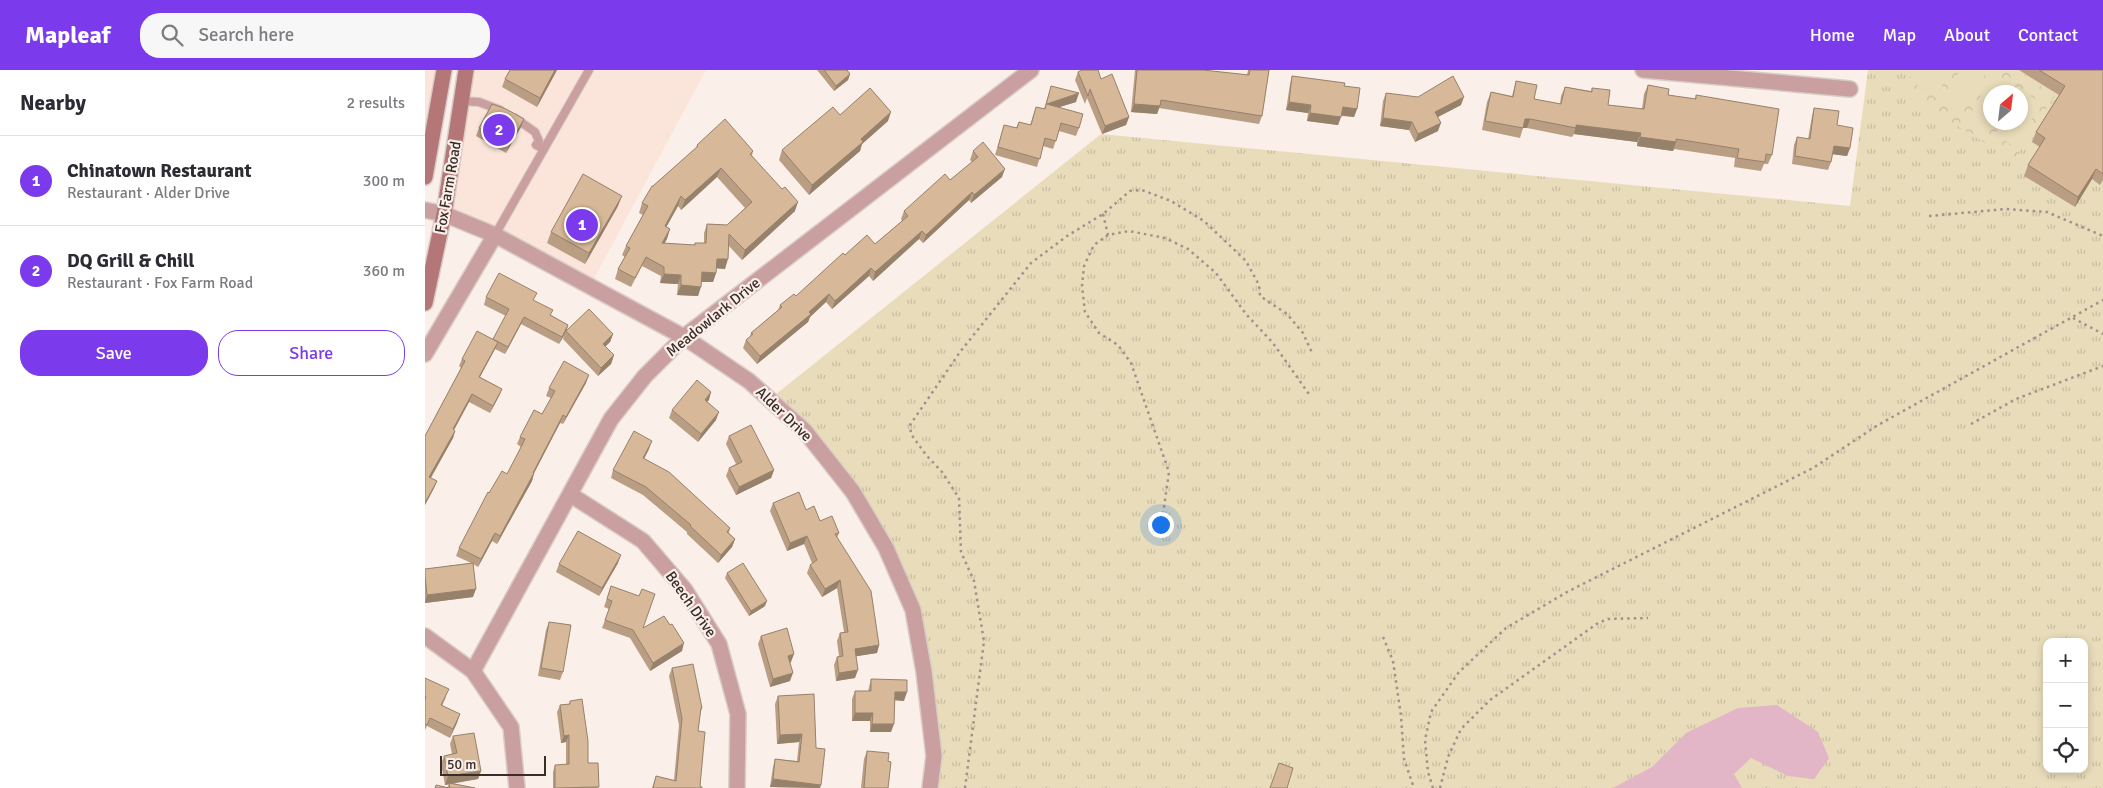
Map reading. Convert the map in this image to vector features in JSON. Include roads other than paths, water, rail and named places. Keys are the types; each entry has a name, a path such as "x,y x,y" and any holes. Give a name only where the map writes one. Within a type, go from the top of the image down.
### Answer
{"street":[{"name":"Fox Farm Road","path":"425,177 429,137 444,70"},
{"name":"Fox Farm Road","path":"425,303 444,214 466,70"},
{"name":"Meadowlark Drive","path":"473,671 611,419 645,376 684,337 1031,70"},
{"path":"1643,70 1850,89"},
{"name":"Alder Drive","path":"425,210 444,214 495,235 684,337 749,380 804,430 853,492 886,548 913,610 924,672 934,756 930,788"},
{"path":"425,354 495,235"},
{"name":"Beech Drive","path":"571,495 643,541 685,590 719,644 738,714 737,788"},
{"path":"425,636 473,671 511,727 517,788"}],"lane":[{"path":"495,235 589,70"},
{"path":"461,100 494,106 529,126 535,132 539,141 536,145 544,149"}],"place":[{"name":"DQ Grill & Chill","path":"499,130"},
{"name":"Chinatown Restaurant","path":"582,225"}]}
